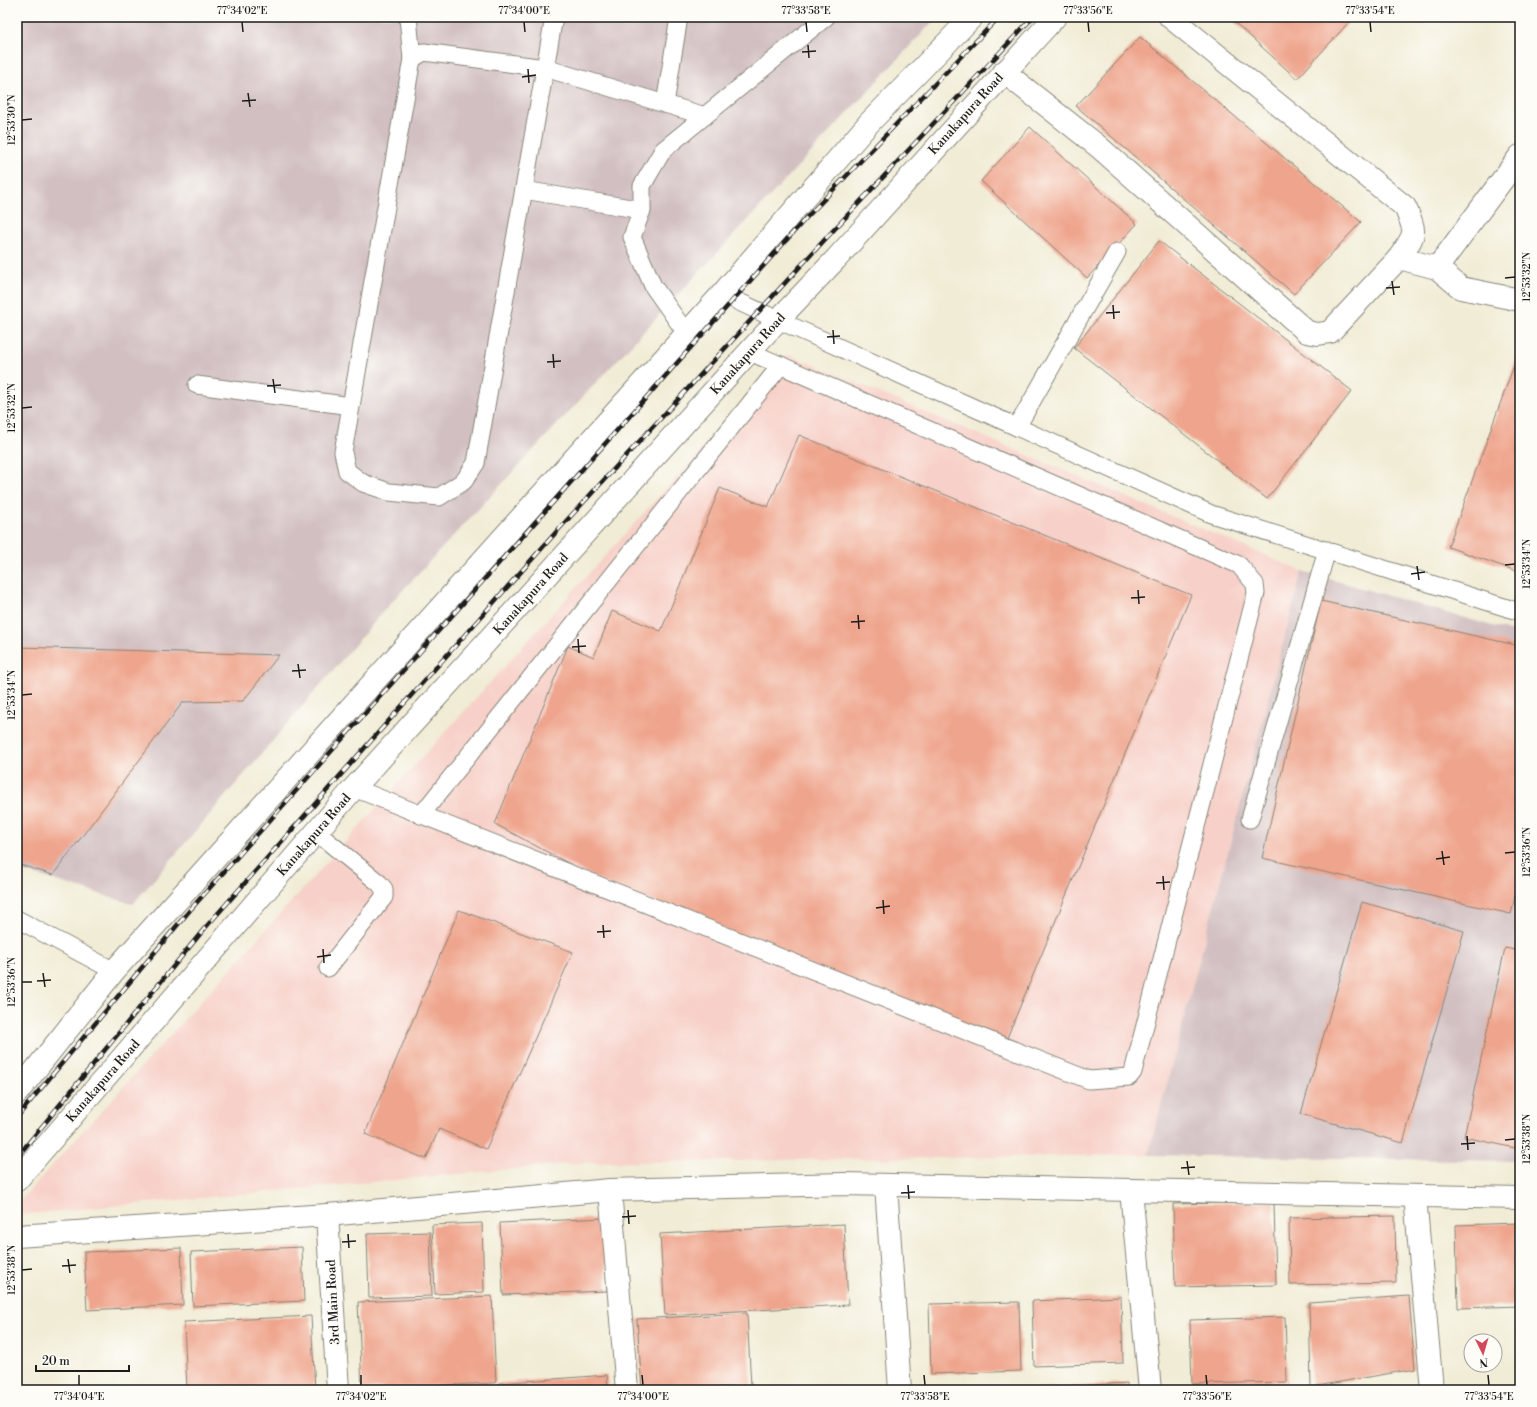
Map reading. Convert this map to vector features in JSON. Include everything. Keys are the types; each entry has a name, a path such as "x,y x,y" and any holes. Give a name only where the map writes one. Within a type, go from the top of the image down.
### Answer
{"main road":[{"path":"17,1093 114,971 722,294 869,123 972,17"},
{"name":"Kanakapura Road","path":"17,1180 354,788 1055,17"},
{"path":"1004,72 1099,147 1307,332 1318,334 1330,332 1399,258 1413,236 1413,225 1405,207 1170,17"},
{"path":"1438,268 1520,156"},
{"path":"1399,258 1438,268 1461,288 1520,300"},
{"path":"17,1236 327,1215 610,1190 844,1184 1520,1198"},
{"path":"886,1185 900,1390"},
{"path":"610,1190 627,1390"},
{"path":"1131,1190 1150,1390"},
{"path":"1415,1196 1432,1390"},
{"name":"3rd Main Road","path":"327,1215 338,1390"}],"lane":[{"path":"408,17 412,59 343,452 348,471 363,483 389,492 439,497 464,481 476,463 554,17"},
{"path":"665,104 679,17"},
{"path":"686,333 653,286 632,237 642,210 642,186 663,150 826,17"},
{"path":"412,59 424,52 545,68 705,116"},
{"path":"524,190 642,210"},
{"path":"1017,427 1117,252"},
{"path":"722,294 1211,514 1520,612"},
{"path":"354,788 1089,1080 1129,1077 1133,1072 1256,593 1255,584 1239,565 750,352"},
{"path":"421,815 781,365"},
{"path":"197,385 351,406"},
{"path":"1250,820 1327,550"},
{"path":"316,832 384,888 384,897 328,968"},
{"path":"17,919 114,971"}],"shaded area":[{"path":"17,17 937,17 388,606 133,904 17,869"},
{"path":"788,354 1302,571 1148,1155 579,1163 17,1215 17,1204"},
{"path":"1302,571 1520,634 1520,1161 1148,1155"}],"building":[{"path":"1229,17 1346,17 1350,21 1297,79"},
{"path":"1140,37 1361,222 1294,294 1076,106"},
{"path":"1030,127 1137,224 1087,278 981,181"},
{"path":"1159,241 1352,391 1267,499 1074,348"},
{"path":"1520,349 1520,570 1519,572 1448,547"},
{"path":"799,435 1191,595 1004,1045 598,879 495,824 568,646 594,657 612,611 661,631 720,488 768,507"},
{"path":"1321,601 1520,646 1520,874 1511,914 1262,858"},
{"path":"17,647 279,655 243,701 183,702 53,875 17,864"},
{"path":"1362,902 1464,931 1403,1143 1301,1114"},
{"path":"459,910 573,952 486,1149 439,1129 426,1159 365,1134"},
{"path":"1505,948 1520,951 1520,1149 1464,1137"},
{"path":"1274,1202 1276,1285 1175,1287 1173,1204"},
{"path":"1395,1216 1396,1283 1290,1285 1289,1218"},
{"path":"604,1218 607,1291 503,1295 500,1223"},
{"path":"482,1223 484,1292 435,1294 432,1225"},
{"path":"1520,1223 1520,1306 1458,1308 1456,1225"},
{"path":"844,1224 848,1305 665,1315 660,1234"},
{"path":"430,1232 432,1296 369,1298 367,1234"},
{"path":"302,1247 304,1301 193,1306 191,1252"},
{"path":"181,1248 183,1305 87,1310 84,1252"},
{"path":"492,1296 496,1383 362,1389 358,1302"},
{"path":"1409,1296 1415,1369 1311,1387 1309,1303"},
{"path":"1121,1297 1123,1363 1034,1366 1032,1301"},
{"path":"1019,1302 1021,1371 931,1374 929,1304"},
{"path":"747,1313 751,1386 678,1390 642,1390 637,1319"},
{"path":"311,1316 315,1390 187,1390 184,1322"},
{"path":"1285,1317 1287,1382 1192,1384 1190,1320"},
{"path":"607,1375 608,1390 499,1390 499,1383"},
{"path":"1127,1383 1127,1390 1036,1390 1036,1388"}],"railway":[{"path":"17,1117 190,910 806,218 999,17"},
{"path":"17,1157 205,928 558,530 829,235 1033,17"}]}
